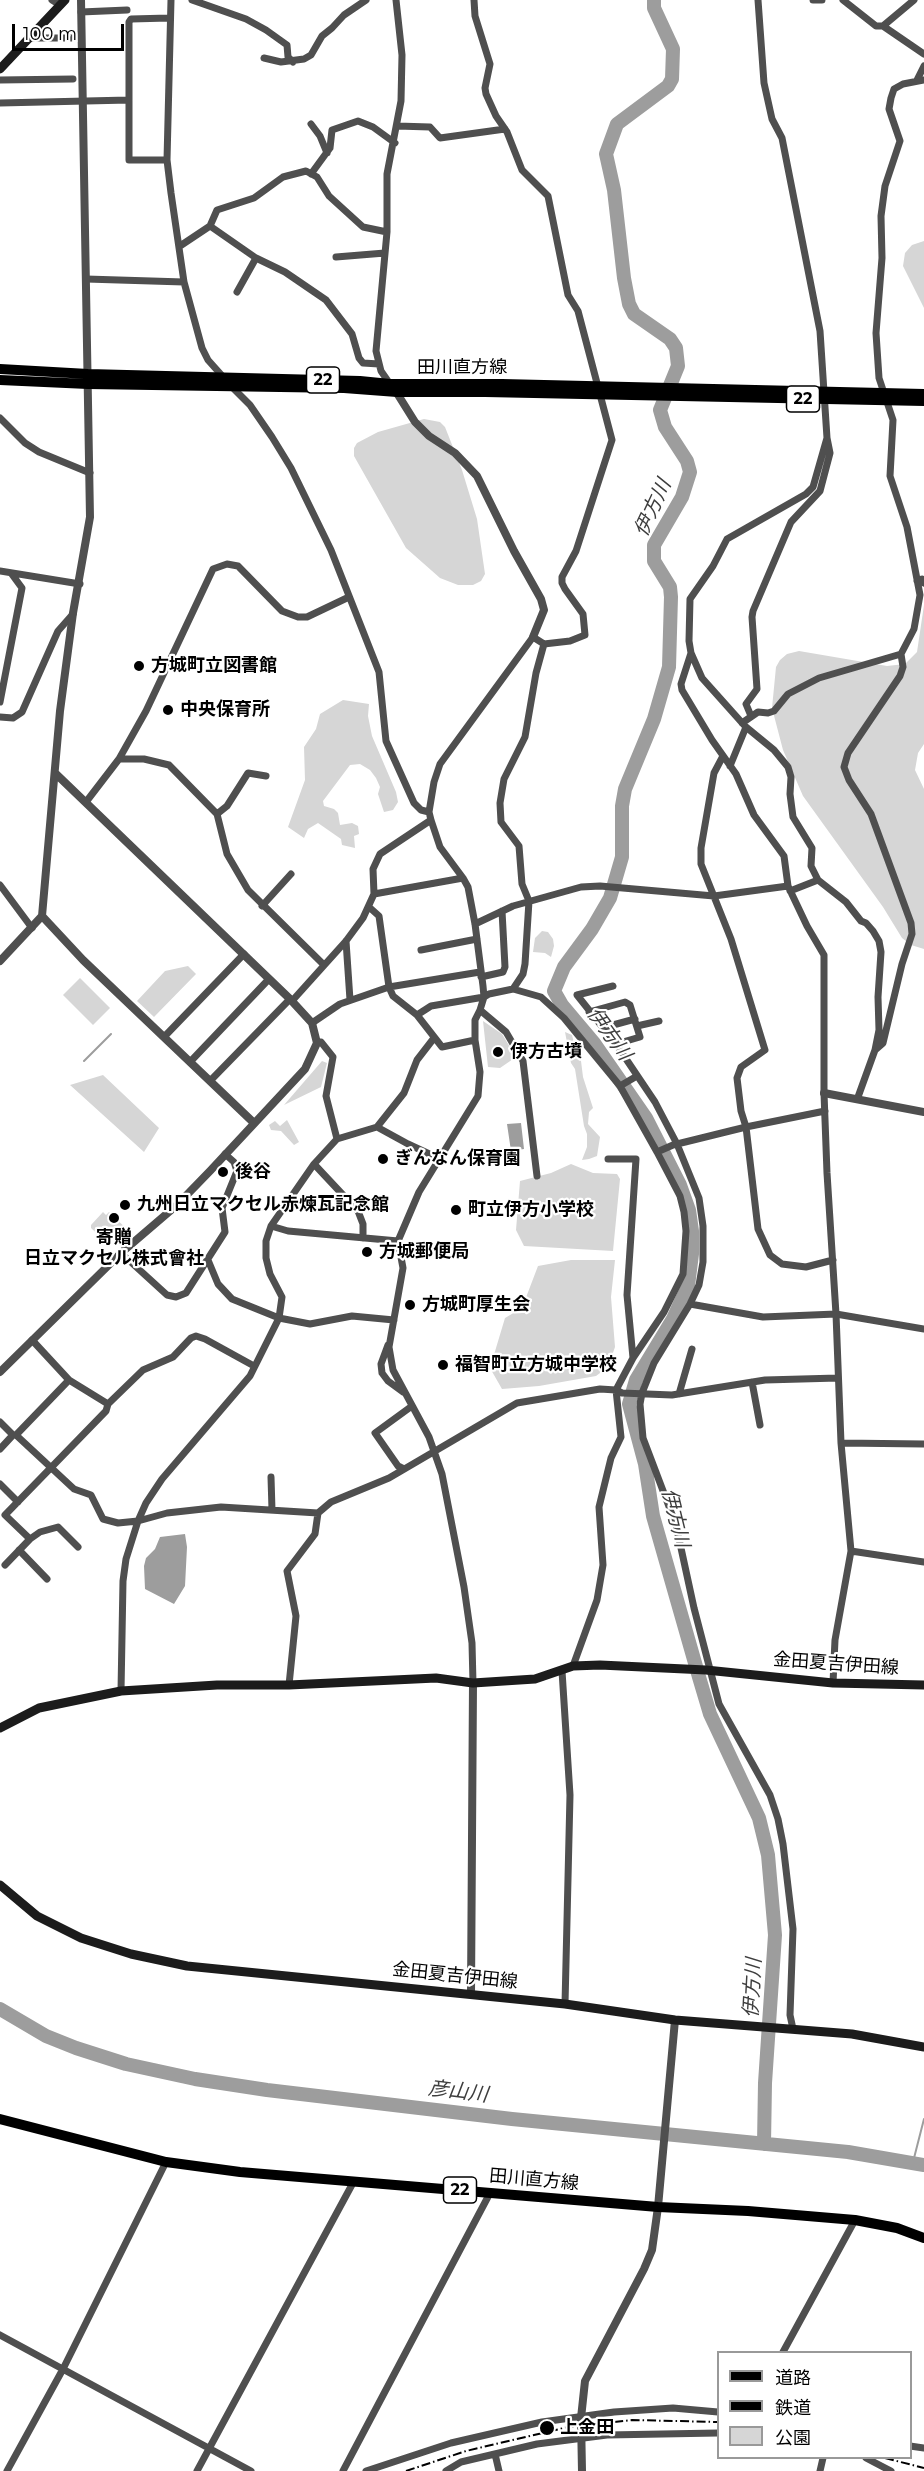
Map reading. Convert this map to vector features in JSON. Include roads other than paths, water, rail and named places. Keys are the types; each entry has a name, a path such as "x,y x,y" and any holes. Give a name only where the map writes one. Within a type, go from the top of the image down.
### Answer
{"main road":[{"path":"0,69 59,2"},
{"name":"田川直方線","path":"0,369 88,379"},
{"name":"田川直方線","path":"0,380 360,381 394,388 884,396 924,394"},
{"name":"田川直方線","path":"884,396 924,401"},
{"name":"金田夏吉伊田線","path":"0,1728 39,1708 122,1691 217,1685 436,1678 473,1683 535,1679 573,1666 600,1665 692,1670 833,1683 924,1685"},
{"name":"金田夏吉伊田線","path":"0,1885 37,1916 81,1938 131,1954 187,1966 471,1993 675,2020 852,2034 923,2046"},
{"name":"田川直方線","path":"1,2123 166,2162 240,2172 658,2207 748,2211 855,2220 897,2228 924,2238"}],"street":[{"path":"0,961 42,916 60,711 73,614 90,517 81,0"},
{"path":"171,0 167,160 184,282 201,348 208,360 250,405 291,468 331,550 372,650 379,672 386,741 414,803 422,810 429,812"},
{"path":"192,0 246,19 266,30 287,45 288,57 293,62"},
{"path":"264,58 293,62 311,55 322,36 344,15 366,0"},
{"path":"396,0 402,55 401,101 387,174 387,232 376,351 379,364 415,422 429,436 465,462 477,476 541,599 544,610 533,637 440,764 434,782 429,812 440,847 468,887 484,997 475,1020 480,1072 478,1096 419,1192 398,1240 403,1268 390,1339 381,1364 382,1374 405,1393"},
{"path":"474,0 490,64 486,94 495,116 505,129 522,170 548,196 568,295 579,311 612,445 576,550 562,577 562,583 583,614 585,635 570,641 544,644 533,637"},
{"path":"751,716 746,704 757,689 752,617 791,522 820,491 830,453 821,375 820,331 796,198 782,138 772,118 765,83 758,0"},
{"path":"813,0 822,0"},
{"path":"843,0 876,26 883,26 924,54"},
{"path":"883,26 914,0"},
{"path":"81,12 127,10"},
{"path":"167,160 129,160 129,22 131,19 169,18"},
{"path":"29,38 73,38"},
{"path":"875,1050 883,1043 899,974 912,934 911,923 871,814 849,780 844,767 848,753 900,676 903,667 901,654 914,629 920,595 920,582 907,527 890,476 893,420 879,378 876,333 882,258 881,216 885,186 900,141 889,109 894,89 920,80 924,66"},
{"path":"0,80 73,78"},
{"path":"0,103 129,100"},
{"path":"311,174 327,153 332,130 358,121 373,127 394,143"},
{"path":"311,124 320,136 327,153"},
{"path":"397,126 430,127 440,138 505,129"},
{"path":"180,246 210,226 217,210 254,198 283,177 306,171 317,177 329,196 363,226 387,232"},
{"path":"210,226 256,258 285,272 326,300 352,334 359,358 363,363 379,364"},
{"path":"336,257 385,253"},
{"path":"237,292 256,258"},
{"path":"86,279 184,282"},
{"path":"0,418 32,448 90,473"},
{"path":"827,438 813,487 806,494 727,539 713,566 690,599 689,641 691,653 702,678 744,725 774,750 788,767 791,777 790,794 793,816 795,823 812,848 811,866 818,880 846,902 861,921 866,923 879,942 881,952 878,997 879,1030 875,1050 858,1097"},
{"path":"86,802 119,759 146,711 213,569 227,564 238,566 282,610 298,617 308,617 349,597"},
{"path":"0,571 80,584"},
{"path":"0,702 22,588 11,573"},
{"path":"0,717 14,718 22,712 58,631 73,614"},
{"path":"513,989 523,974 525,964 529,901 522,884 519,846 501,822 500,803 504,779 525,737 536,673 544,644"},
{"path":"691,653 681,684 682,690 730,766 754,815 784,856 789,889 824,955 824,1092 841,1443 851,1551 835,1640 833,1683"},
{"path":"730,766 744,725 751,716 758,712 768,714 774,711 788,694 819,678 901,654"},
{"path":"723,756 714,773 701,848 701,864 731,939 765,1050 741,1067 737,1078 741,1111 746,1127 758,1229 770,1255 782,1264 806,1267 833,1260"},
{"path":"119,759 144,759 169,765 217,814 220,834 231,864 248,890 324,965"},
{"path":"217,814 227,806 248,772 266,776"},
{"path":"0,1372 121,1253 177,1205 305,1069 317,1043 312,1023 291,1000 55,773"},
{"path":"210,1081 346,941 369,907 374,894 374,868 380,854 431,820"},
{"path":"262,906 291,874"},
{"path":"374,894 463,878"},
{"path":"475,924 529,901 581,887 600,886 714,896 789,889 818,880"},
{"path":"0,885 32,928"},
{"path":"369,907 379,916 389,987 396,999 417,1015 442,1047 476,1040"},
{"path":"312,1023 332,1008 389,987 503,972 505,968 502,911"},
{"path":"42,916 84,960 254,1123"},
{"path":"421,950 477,939"},
{"path":"346,941 350,1000"},
{"path":"164,1037 244,954"},
{"path":"190,1062 268,979"},
{"path":"613,986 577,995 616,1044 634,1077 654,1102 699,1198 703,1226 703,1262 699,1285 654,1363 640,1393 643,1438 676,1525 707,1671 719,1704 770,1795 778,1819 793,1929 790,2029"},
{"path":"417,1015 431,1006 484,997 513,989 541,997 553,1006 621,1085 659,1152 680,1196 684,1212 686,1231 683,1274 664,1312 633,1358 619,1392 621,1437 611,1458 599,1506 599,1527 603,1546 599,1589 590,1625 573,1666"},
{"path":"589,1012 625,1002 630,1005 640,1037 616,1044"},
{"path":"480,1010 506,1032 523,1061 537,1176"},
{"path":"602,1028 636,1022 659,1021"},
{"path":"122,1691 123,1581 126,1559 138,1521 146,1503 162,1479 250,1376 279,1318 282,1297 270,1274 266,1258 266,1241 272,1226 314,1164 337,1139 377,1126 400,1099 417,1060 434,1038"},
{"path":"317,1043 321,1042 333,1057 326,1096 337,1139"},
{"path":"621,1085 634,1077"},
{"path":"824,1092 924,1112"},
{"path":"659,1152 675,1145 746,1127 825,1111"},
{"path":"377,1126 438,1158"},
{"path":"121,1253 167,1295 176,1297 189,1290 225,1232 222,1208 237,1171 234,1162 225,1154"},
{"path":"608,1158 636,1159 627,1295 633,1358"},
{"path":"314,1164 358,1211 363,1224 363,1238"},
{"path":"272,1226 288,1231 398,1240"},
{"path":"208,1260 218,1284 232,1299 279,1318 310,1324 352,1316 393,1320"},
{"path":"690,1304 763,1317 836,1314 924,1329"},
{"path":"30,1539 6,1515 142,1370 173,1358 190,1338 196,1336 254,1366"},
{"path":"390,1339 391,1361 435,1451 447,1496 472,1643 474,1796 471,1993"},
{"path":"32,1340 69,1380 108,1404"},
{"path":"679,1394 692,1349"},
{"path":"0,1422 74,1489 90,1495 104,1519 118,1523 138,1521 166,1513 221,1507 304,1514 318,1513 331,1502 389,1478 512,1405 600,1389 679,1394 752,1382 838,1377"},
{"path":"0,1449 69,1380"},
{"path":"752,1382 760,1425"},
{"path":"404,1469 398,1466 375,1433 412,1406"},
{"path":"841,1443 924,1444"},
{"path":"271,1477 272,1510"},
{"path":"0,1484 18,1502"},
{"path":"289,1684 296,1616 287,1571 315,1534 318,1513"},
{"path":"5,1565 30,1539 40,1532 58,1527 78,1547"},
{"path":"19,1550 47,1579"},
{"path":"851,1551 924,1562"},
{"path":"562,1671 570,1795 565,2004"},
{"path":"582,2471 580,2438 585,2381 652,2250 675,2020"},
{"path":"7,2471 63,2369 166,2162"},
{"path":"197,2471 354,2181"},
{"path":"343,2471 490,2193"},
{"path":"784,2351 855,2220"},
{"path":"0,2335 251,2471"},
{"path":"366,2471 451,2443 542,2422 614,2412 674,2408 717,2412"},
{"path":"446,2471 461,2462 537,2444 580,2438 717,2433"},
{"path":"495,2454 499,2471"},
{"path":"870,2459 891,2471"}],"waterway":[{"name":"伊方川","path":"654,0 654,8 673,49 672,79 668,86 617,124 606,154 614,190 629,304 634,314 670,339 676,348 678,366 660,410 665,427 687,461 690,472 682,497 654,545 654,561 670,587 669,667 654,719 625,789 622,806 622,857 610,898 592,929 564,967 554,991 562,1005 594,1043 646,1118 680,1185 689,1210 692,1254 688,1286 673,1319 636,1380 629,1404 645,1464 653,1516 710,1714 759,1818 768,1855 775,1935 765,2083 764,2144"},
{"path":"84,1061 111,1034"},
{"name":"彦山川","path":"0,2009 46,2036 76,2048 126,2064 195,2079 267,2090 512,2119 848,2152 924,2165"},
{"path":"913,2162 924,2119"}],"railway":[{"path":"406,2471 466,2451 568,2427 632,2420 717,2422"},
{"path":"889,2459 924,2468"}],"place":[{"name":"方城町立図書館","path":"139,666"},
{"name":"中央保育所","path":"168,710"},
{"name":"伊方古墳","path":"498,1052"},
{"name":"ぎんなん保育園","path":"383,1159"},
{"name":"後谷","path":"223,1172"},
{"name":"九州日立マクセル赤煉瓦記念館","path":"125,1205"},
{"name":"町立伊方小学校","path":"456,1210"},
{"name":"寄贈 日立マクセル株式會社","path":"114,1218"},
{"name":"方城郵便局","path":"367,1252"},
{"name":"方城町厚生会","path":"410,1305"},
{"name":"福智町立方城中学校","path":"443,1365"},
{"name":"上金田","path":"547,2428"}]}
